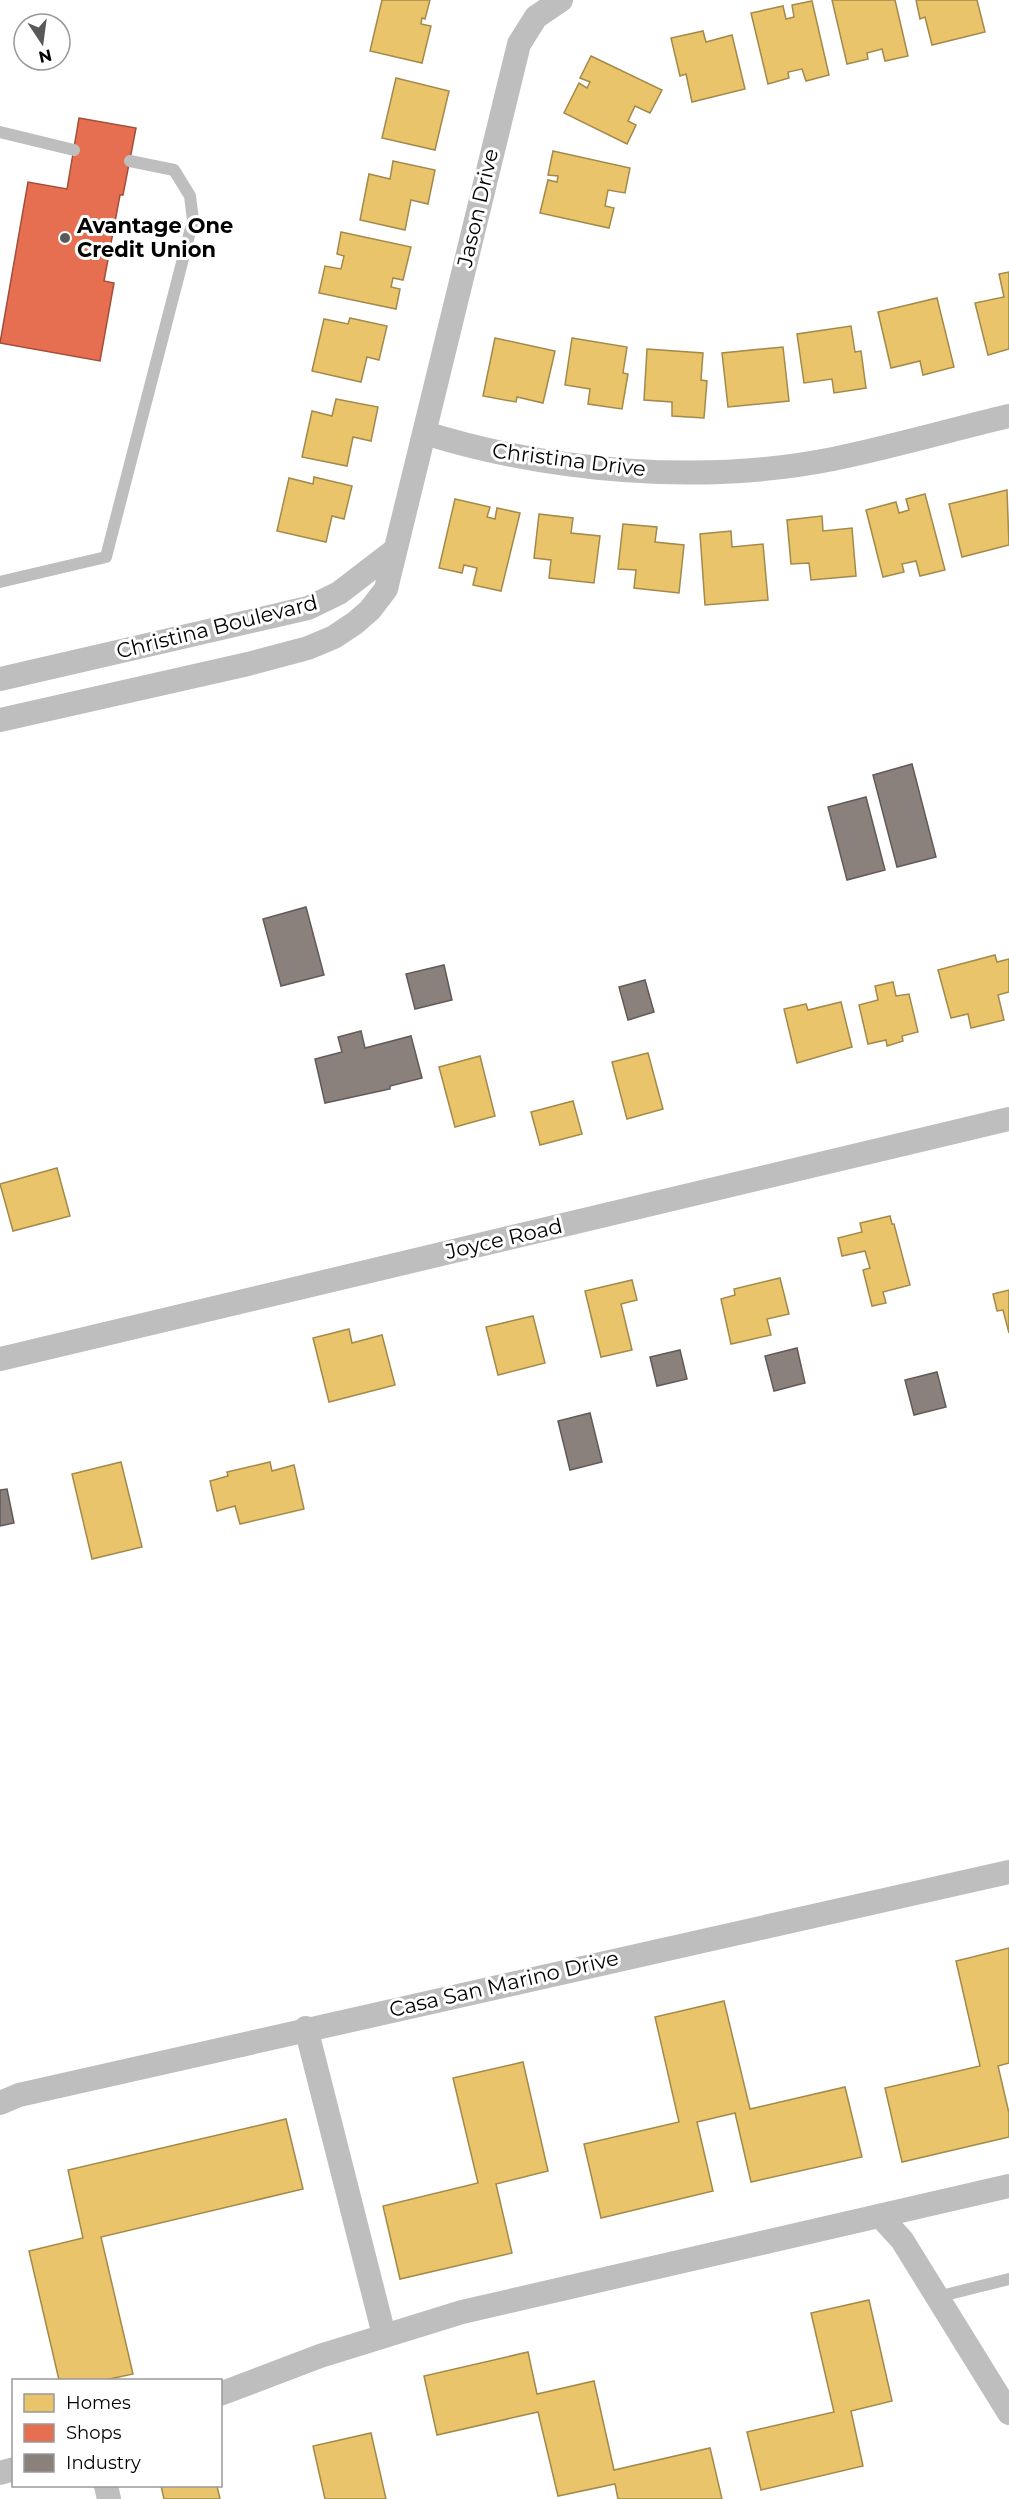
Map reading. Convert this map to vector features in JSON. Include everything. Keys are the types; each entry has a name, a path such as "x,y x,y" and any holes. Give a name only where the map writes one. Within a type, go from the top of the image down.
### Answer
{"street":[{"name":"Jason Drive","path":"425,433 519,44 537,17 561,0"},
{"name":"Christina Drive","path":"425,433 471,447 610,470 687,473 759,469 832,459 1009,416"},
{"path":"395,550 425,433"},
{"name":"Christina Boulevard","path":"0,679 309,608 339,593 395,550"},
{"name":"Christina Boulevard","path":"0,720 248,664 308,648 334,637 370,610 386,589 395,550"},
{"path":"137,649 146,687"},
{"name":"Joyce Road","path":"0,1359 1009,1119"},
{"name":"Casa San Marino Drive","path":"0,2103 19,2095 306,2028 1009,1872"},
{"path":"306,2028 384,2335"},
{"path":"222,2393 384,2335 462,2312 1009,2186"},
{"path":"880,2216 902,2240 1009,2413"}],"lane":[{"path":"0,132 74,150"},
{"path":"0,582 106,557 193,220 190,196 174,170 130,161"},
{"path":"937,2296 1009,2279"}],"building: Homes":[{"path":"382,0 430,0 425,19 422,18 421,24 431,26 422,63 370,51"},
{"path":"832,0 895,0 908,56 885,61 882,49 867,53 868,59 847,64"},
{"path":"916,0 977,0 985,32 932,45 925,17 920,19"},
{"path":"812,1 829,75 806,81 802,69 788,72 789,78 768,84 751,13 783,6 786,19 794,17 792,5"},
{"path":"703,31 706,42 732,35 745,89 692,102 686,74 680,76 671,38"},
{"path":"591,56 662,90 650,113 635,106 628,121 636,125 627,144 564,113 579,83 587,88 590,82 580,78"},
{"path":"396,78 449,91 435,150 382,138"},
{"path":"553,151 630,168 625,193 608,190 605,206 614,208 609,228 540,213 548,180 557,182 558,176 548,175"},
{"path":"393,161 435,170 428,204 411,200 405,230 360,220 369,174 390,179"},
{"path":"341,232 411,247 403,280 393,278 391,287 400,289 396,309 319,293 325,266 341,269 344,256 337,254"},
{"path":"1009,272 1009,349 988,355 975,303 1004,297 999,274"},
{"path":"937,298 954,367 923,375 920,361 891,368 878,312"},
{"path":"350,318 387,326 379,360 367,357 361,382 312,371 324,319 348,324"},
{"path":"851,326 855,352 861,351 866,388 834,393 832,379 804,383 797,334"},
{"path":"495,338 555,351 543,403 517,397 516,402 483,396"},
{"path":"572,338 627,347 623,373 628,374 622,409 588,404 590,389 565,385"},
{"path":"783,347 789,401 728,407 722,353"},
{"path":"647,349 703,353 701,380 707,381 704,418 672,416 672,402 644,400"},
{"path":"336,399 378,407 371,441 353,437 347,466 302,457 312,411 332,416"},
{"path":"314,477 352,486 344,519 332,516 326,542 277,531 289,478 313,484"},
{"path":"1007,490 1009,545 962,557 949,504"},
{"path":"925,494 945,570 920,576 916,561 902,564 904,572 883,577 866,510 896,502 899,513 909,510 906,499"},
{"path":"455,499 490,507 487,517 495,519 497,508 520,513 501,591 473,585 477,568 464,565 462,573 439,568"},
{"path":"539,514 573,518 571,533 600,536 594,583 549,578 551,560 534,558"},
{"path":"822,516 823,531 852,528 856,576 811,580 809,563 791,564 787,520"},
{"path":"623,524 657,527 655,542 684,545 679,593 634,588 636,570 618,569"},
{"path":"731,531 732,547 763,544 768,600 705,605 700,534"},
{"path":"995,955 997,962 1009,959 1009,992 998,995 1004,1020 971,1028 968,1014 951,1018 938,970"},
{"path":"893,982 896,996 909,994 918,1032 902,1036 903,1041 887,1046 886,1040 868,1044 859,1005 878,1000 875,986"},
{"path":"841,1002 852,1047 797,1063 784,1009 806,1004 808,1010"},
{"path":"648,1053 663,1109 627,1119 612,1062"},
{"path":"480,1056 495,1116 455,1127 439,1067"},
{"path":"573,1101 582,1134 540,1145 531,1112"},
{"path":"57,1168 70,1216 13,1231 0,1184"},
{"path":"890,1216 910,1285 883,1292 886,1303 872,1306 863,1270 870,1268 865,1251 842,1256 838,1238 862,1232 860,1223"},
{"path":"780,1278 789,1314 767,1319 771,1335 731,1344 721,1299 735,1295 734,1289"},
{"path":"632,1280 637,1300 621,1304 632,1350 601,1357 585,1291"},
{"path":"1009,1290 1009,1333 1003,1310 997,1311 993,1294"},
{"path":"533,1316 545,1363 498,1375 486,1327"},
{"path":"349,1329 352,1343 382,1335 395,1385 329,1402 313,1338"},
{"path":"121,1462 142,1547 92,1559 72,1474"},
{"path":"270,1462 272,1471 294,1465 304,1509 240,1524 235,1506 217,1511 210,1481 228,1476 227,1472"},
{"path":"1009,1948 1009,2063 998,2066 1009,2113 1009,2137 902,2162 885,2088 980,2066 956,1961"},
{"path":"724,2001 750,2109 845,2087 862,2157 751,2182 735,2113 697,2122 713,2191 601,2218 584,2144 679,2122 655,2017"},
{"path":"523,2062 548,2171 496,2184 512,2253 400,2279 383,2206 478,2183 453,2078"},
{"path":"286,2119 303,2189 101,2237 133,2374 110,2379 59,2379 29,2251 83,2238 68,2170"},
{"path":"869,2300 892,2401 851,2411 863,2466 761,2490 747,2432 834,2412 811,2313"},
{"path":"528,2352 537,2394 594,2381 614,2470 710,2448 722,2499 618,2499 615,2484 558,2496 538,2412 437,2435 424,2376"},
{"path":"371,2433 386,2499 325,2499 313,2446"},
{"path":"161,2487 217,2487 220,2499 164,2499"}],"building: Shops":[{"name":"Avantage One Credit Union","path":"79,118 136,128 123,195 120,195 104,281 114,283 100,361 0,343 28,182 67,189"}],"building: Industry":[{"path":"912,764 936,857 897,867 873,775"},
{"path":"866,797 885,870 847,880 828,807"},
{"path":"306,907 324,975 281,986 263,919"},
{"path":"444,965 452,1000 415,1009 406,974"},
{"path":"645,980 654,1012 628,1020 619,987"},
{"path":"361,1031 365,1048 411,1036 422,1078 390,1086 390,1089 325,1103 315,1059 342,1052 338,1037"},
{"path":"797,1348 805,1383 774,1391 765,1356"},
{"path":"680,1350 687,1379 657,1386 650,1357"},
{"path":"937,1372 946,1407 914,1415 905,1380"},
{"path":"590,1413 602,1462 570,1470 558,1421"},
{"path":"7,1489 14,1523 0,1526 0,1490"}],"place":[{"name":"Avantage One Credit Union","path":"65,238"}]}
